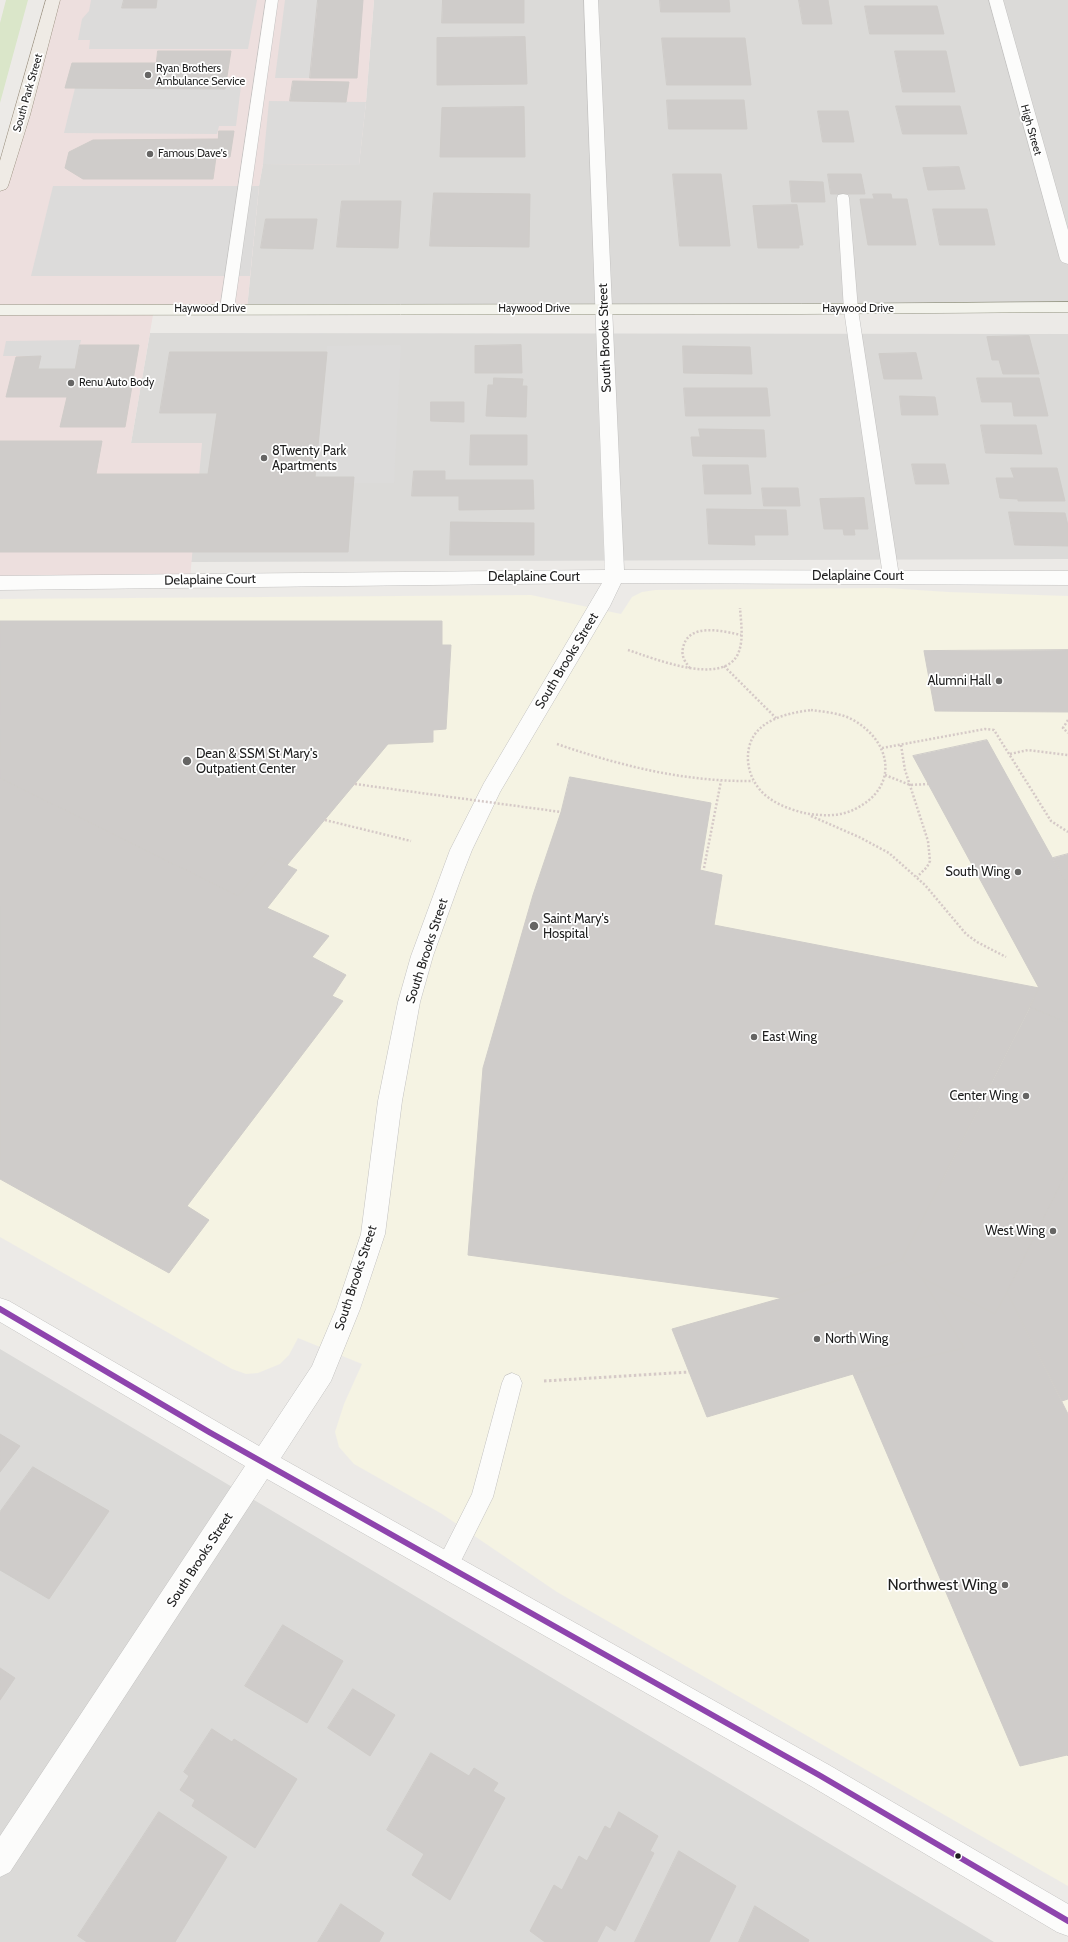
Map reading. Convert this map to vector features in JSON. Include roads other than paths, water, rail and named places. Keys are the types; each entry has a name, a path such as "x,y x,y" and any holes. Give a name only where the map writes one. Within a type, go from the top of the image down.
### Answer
{"main road":[{"name":"South Park Street","path":"0,186 22,115 53,0"}],"street":[{"name":"South Brooks Street","path":"0,1862 322,1374 348,1309 373,1234 390,1101 410,1002 422,956 461,850 492,789 600,606 615,577 591,0"},
{"name":"High Street","path":"996,0 1068,259"},
{"name":"Haywood Drive","path":"0,310 851,310 1068,307"},
{"name":"Delaplaine Court","path":"0,583 198,579 615,577 891,576 1068,578"},
{"path":"0,1309 209,1432 265,1462 819,1775 1068,1921"}],"lane":[{"path":"227,309 257,112 272,0"},
{"path":"843,198 851,310 891,576"},
{"path":"447,1565 482,1497 512,1383"}],"place":[{"name":"Ryan Brothers Ambulance Service","path":"148,75"},
{"name":"Famous Dave's","path":"150,154"},
{"name":"Renu Auto Body","path":"71,383"},
{"name":"8Twenty Park Apartments","path":"264,458"},
{"name":"Alumni Hall","path":"999,681"},
{"name":"Dean & SSM St Mary's Outpatient Center","path":"187,761"},
{"name":"South Wing","path":"1018,872"},
{"name":"Saint Mary's Hospital","path":"534,926"},
{"name":"East Wing","path":"754,1037"},
{"name":"Center Wing","path":"1026,1096"},
{"name":"West Wing","path":"1053,1231"},
{"name":"North Wing","path":"817,1339"},
{"name":"Northwest Wing","path":"1005,1585"}]}
